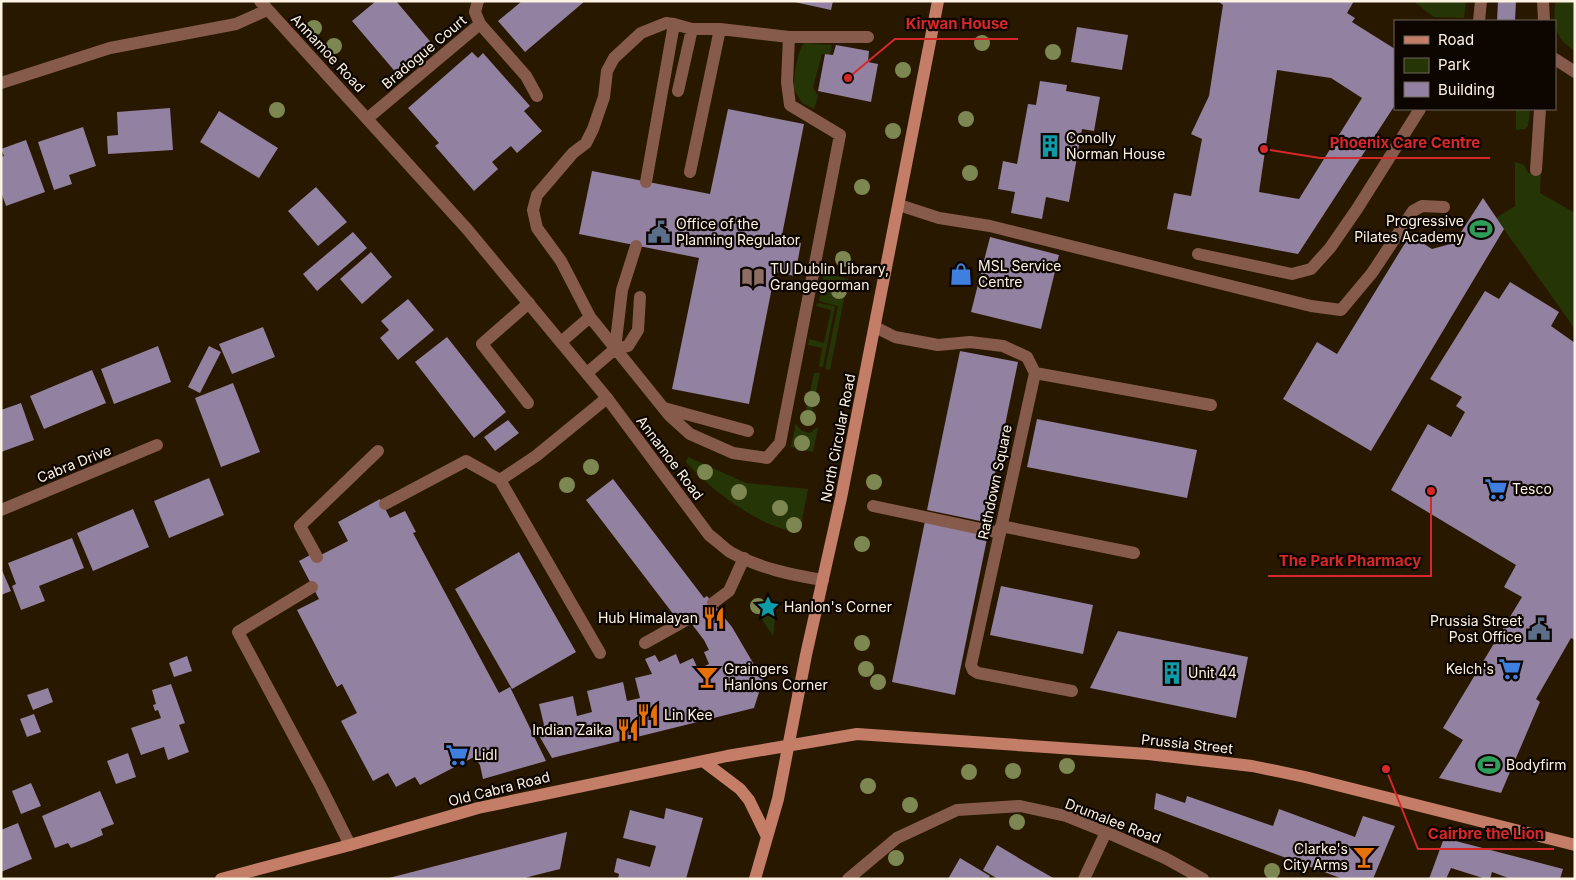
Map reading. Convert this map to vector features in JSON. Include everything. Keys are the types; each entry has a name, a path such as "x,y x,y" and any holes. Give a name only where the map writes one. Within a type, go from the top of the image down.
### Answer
{"main road":[{"name":"North Circular Road","path":"756,879 778,799 841,498 938,1"},
{"name":"Prussia Street","path":"788,746 857,734 872,734 1148,754 1242,765 1305,777 1575,845"},
{"name":"Old Cabra Road","path":"221,879 350,845 478,808 703,761 788,746"},
{"path":"703,761 740,789 749,800 767,837"}],"street":[{"name":"Bradogue Court","path":"368,118 480,24 475,12 478,1"},
{"path":"1479,20 1481,1"},
{"path":"1543,1 1544,20"},
{"name":"Annamoe Road","path":"1,83 110,48 236,24 264,5 467,229 607,398 709,535 729,551 759,565 784,573 823,580"},
{"path":"789,37 787,82 790,105 840,135 780,442 767,458 733,453 690,434 664,408 590,317 562,261 537,228 533,210 537,195 573,153 586,143 604,97 607,71 614,58 641,33 666,23 692,29 720,29 789,37 868,37"},
{"path":"480,24 526,76 537,96"},
{"path":"646,182 674,24"},
{"path":"678,91 692,29"},
{"path":"690,172 720,29"},
{"path":"1556,60 1575,72"},
{"path":"1198,254 1292,274 1311,269 1330,248 1357,209 1419,110"},
{"path":"1536,170 1540,110"},
{"path":"898,205 940,218 990,226 1318,307 1341,310 1372,273 1413,211 1422,206 1444,207"},
{"path":"615,349 622,290 636,246"},
{"path":"586,373 615,349 628,346 638,330 640,297"},
{"path":"528,403 482,344 529,303"},
{"path":"561,342 590,317"},
{"path":"875,327 896,336 938,344 970,342 1003,346 1027,357 1035,373 1211,405"},
{"name":"Rathdown Square","path":"1035,373 971,665 973,670 978,673 1072,691"},
{"path":"500,480 536,456 607,398"},
{"path":"664,408 748,431"},
{"name":"Cabra Drive","path":"1,510 157,445"},
{"path":"317,557 300,526 378,451"},
{"path":"385,504 466,461 500,480 600,653"},
{"path":"873,506 1134,553"},
{"path":"713,602 729,591 744,558"},
{"path":"312,587 238,632 350,845"},
{"path":"645,643 688,619"},
{"name":"Drumalee Road","path":"848,879 897,838 957,810 1020,806 1066,816 1165,858 1203,879"},
{"path":"1084,879 1106,832"}],"green space":[{"path":"1413,1 1466,1 1464,18 1434,17"},
{"path":"1555,1 1575,1 1575,51 1562,41 1556,30"},
{"path":"804,43 832,45 830,54 822,54 813,87 818,96 814,109 802,103 793,88 798,58"},
{"path":"1516,110 1530,110 1528,126 1525,129 1516,130"},
{"path":"1515,162 1524,165 1528,173 1541,173 1540,193 1575,213 1575,329 1496,218 1515,206"},
{"path":"824,273 848,279 830,370 825,369 838,306 819,301"},
{"path":"817,303 835,306 823,367 819,366 822,348 808,345 809,339 824,343 831,310 816,306"},
{"path":"814,373 820,373 810,421 808,422 804,419"},
{"path":"796,423 801,430 807,433 818,428 813,452 791,447"},
{"path":"688,457 746,483 808,489 800,530 797,532 783,529 737,506 696,473 686,462"},
{"path":"754,600 761,601 776,609 773,636 751,603"}],"building":[{"path":"376,1 396,1 434,46 398,75 352,21"},
{"path":"522,1 585,1 525,52 498,21"},
{"path":"790,1 833,1 831,10"},
{"path":"1218,1 1354,1 1347,13 1355,18 1352,22 1394,48 1394,107 1298,254 1167,229 1174,193 1191,196 1202,139 1191,134 1209,96 1223,5","holes":["1277,70 1331,78 1362,98 1299,199 1259,192"]},
{"path":"1498,1 1516,1 1515,20 1497,20"},
{"path":"1077,27 1128,35 1122,70 1071,62"},
{"path":"836,45 869,51 868,62 878,64 871,102 818,91 825,54 833,55"},
{"path":"472,52 478,58 483,53 530,106 524,111 542,131 517,153 511,146 492,162 498,169 474,191 435,146 439,143 408,108"},
{"name":"Conolly Norman House","path":"1040,81 1067,85 1066,91 1100,97 1094,131 1082,129 1069,202 1046,197 1042,219 1011,213 1015,192 998,189 1003,161 1017,164 1028,104 1036,105"},
{"path":"170,108 173,150 108,154 107,136 118,135 117,112"},
{"path":"728,109 804,124 781,240 801,243 795,276 775,272 749,404 672,389 699,258 579,234 592,171 710,194"},
{"path":"219,111 278,148 259,178 200,142"},
{"path":"83,127 96,166 69,175 72,184 54,190 38,142"},
{"path":"26,140 45,192 6,206 1,192 1,157 4,156 1,149"},
{"path":"316,187 347,222 318,246 288,211"},
{"path":"1483,198 1504,229 1371,451 1283,399 1317,342 1337,354 1410,235 1432,249 1454,243"},
{"path":"353,232 367,248 317,291 303,274"},
{"path":"990,237 1059,255 1041,329 971,312"},
{"path":"371,252 392,277 362,304 340,279"},
{"path":"1510,282 1559,312 1551,326 1575,343 1575,640 1571,638 1536,699 1540,702 1501,793 1439,778 1463,740 1443,728 1522,597 1504,587 1516,565 1391,490 1428,424 1451,437 1465,412 1456,406 1462,397 1430,379 1485,291 1499,299"},
{"path":"408,299 434,330 398,360 380,338 389,330 381,321"},
{"path":"263,327 275,357 232,374 219,344"},
{"path":"447,337 506,412 474,438 415,362"},
{"path":"158,346 171,382 114,404 101,369"},
{"path":"209,346 221,352 200,393 188,387"},
{"path":"960,351 1018,362 985,522 927,510"},
{"path":"92,370 106,403 44,429 30,396"},
{"path":"233,383 260,452 221,467 195,398"},
{"path":"21,403 34,440 1,452 1,410"},
{"path":"1037,419 1197,450 1187,498 1027,467"},
{"path":"508,420 519,433 495,451 484,437"},
{"path":"209,478 224,515 169,538 154,501"},
{"path":"613,479 704,598 707,596 732,627 763,680 754,708 552,758 534,727 544,725 539,704 573,696 577,716 592,712 587,691 623,682 627,701 640,698 635,678 652,674 645,659 655,655 659,662 676,654 680,664 693,658 698,669 709,664 704,652 709,650 704,640 684,614 677,619 586,500"},
{"path":"380,499 390,518 405,511 416,532 413,533 499,693 510,687 546,761 483,779 480,765 474,757 420,785 415,777 396,787 388,773 373,781 341,721 357,713 342,684 337,687 297,610 319,599 299,561 312,554 315,558 348,541 338,522"},
{"path":"133,509 149,547 93,571 77,533"},
{"path":"925,521 988,534 955,695 892,682"},
{"path":"72,538 84,568 39,586 45,601 21,610 12,586 16,584 8,563"},
{"path":"519,552 576,652 512,689 455,589"},
{"path":"1,568 11,591 1,595"},
{"path":"1001,586 1093,605 1083,654 990,635"},
{"path":"1118,631 1248,657 1236,718 1090,688"},
{"path":"187,656 192,671 174,677 169,663"},
{"path":"171,684 185,723 179,725 189,752 168,760 164,747 141,755 131,728 161,718 158,710 155,711 153,705 156,704 152,690"},
{"path":"48,688 53,702 33,710 27,695"},
{"path":"34,714 41,732 27,737 20,719"},
{"path":"128,753 136,777 116,784 107,761"},
{"path":"31,783 41,806 21,814 12,791"},
{"path":"100,791 114,824 101,829 103,835 87,842 71,848 68,843 55,848 42,816"},
{"path":"1156,793 1185,803 1187,796 1273,826 1279,809 1355,837 1363,816 1395,826 1373,879 1343,879 1154,809"},
{"path":"666,808 703,818 686,879 618,879 619,874 614,872 617,858 650,867 656,846 623,838 630,810 664,819"},
{"path":"18,823 32,859 1,872 1,830"},
{"path":"567,832 560,869 522,879 385,879"},
{"path":"1444,838 1563,869 1560,879 1511,879 1492,872 1490,879 1486,879 1451,868 1446,879 1429,879"},
{"path":"997,845 1055,879 998,879 983,870"},
{"path":"960,858 990,876 988,879 948,879"}],"place":[{"name":"Kirwan House","path":"848,78"},
{"name":"Conolly Norman House","path":"1050,146"},
{"name":"Phoenix Care Centre","path":"1264,149"},
{"name":"Progressive Pilates Academy","path":"1481,229"},
{"name":"Office of the Planning Regulator","path":"659,232"},
{"name":"MSL Service Centre","path":"961,274"},
{"name":"TU Dublin Library, Grangegorman","path":"753,277"},
{"name":"Tesco","path":"1496,489"},
{"name":"The Park Pharmacy","path":"1431,491"},
{"name":"Hanlon's Corner","path":"768,607"},
{"name":"Hub Himalayan","path":"714,618"},
{"name":"Prussia Street Post Office","path":"1539,629"},
{"name":"Kelch's","path":"1510,669"},
{"name":"Unit 44","path":"1172,673"},
{"name":"Graingers Hanlons Corner","path":"707,677"},
{"name":"Lin Kee","path":"648,715"},
{"name":"Indian Zaika","path":"628,730"},
{"name":"Lidl","path":"457,755"},
{"name":"Bodyfirm","path":"1489,765"},
{"name":"Cairbre the Lion","path":"1386,769"},
{"name":"Clarke's City Arms","path":"1364,857"}]}
